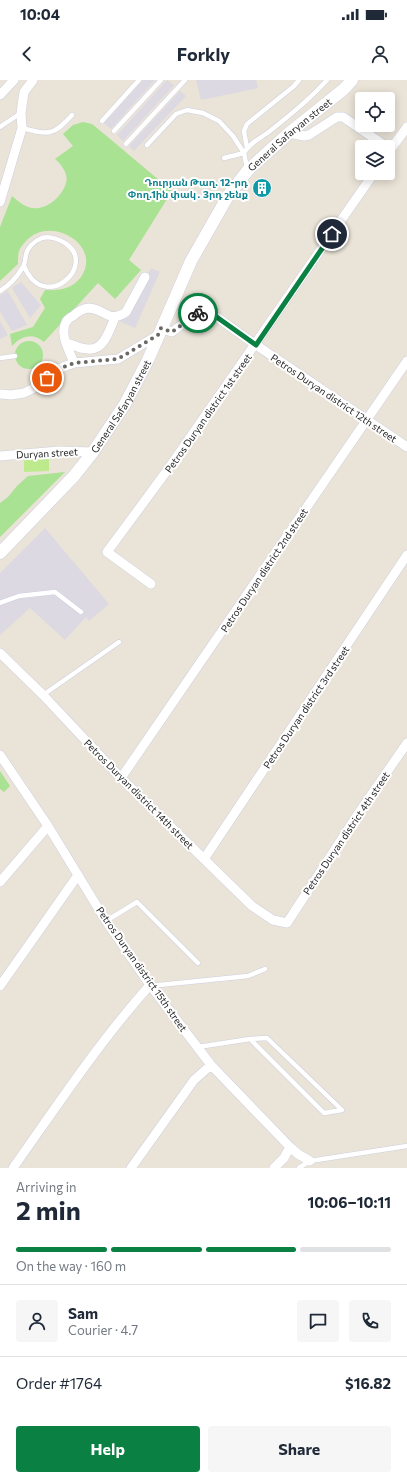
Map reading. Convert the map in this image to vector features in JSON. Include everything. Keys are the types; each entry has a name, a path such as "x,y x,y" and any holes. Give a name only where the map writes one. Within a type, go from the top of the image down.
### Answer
{"main road":[{"name":"General Safaryan street","path":"0,553 74,476 94,452 125,404 148,360 195,255 228,196 248,170 289,133 344,89 352,80"}],"street":[{"path":"0,95 14,80"},
{"path":"0,202 22,128 21,113 24,92 33,80"},
{"path":"289,133 304,136 309,135 337,117 343,117 375,140"},
{"path":"395,141 407,127"},
{"name":"Petros Duryan district 1st street","path":"151,584 107,552 256,345 369,180"},
{"path":"74,363 64,335 66,322 75,314 87,308 91,308 112,317 121,316 126,312 145,277"},
{"name":"Petros Duryan district 12th street","path":"160,332 172,332 204,308 407,447"},
{"path":"67,343 90,350 96,347 106,339 115,317"},
{"path":"0,394 24,393 38,386 56,370 74,363 118,359 160,332"},
{"name":"Petros Duryan district 2nd street","path":"121,778 407,361"},
{"name":"Duryan street","path":"0,456 59,451 94,452"},
{"name":"Petros Duryan district 3rd street","path":"204,859 407,555"},
{"name":"Petros Duryan district 14th street","path":"0,653 43,695 121,778 252,906 273,920 287,923"},
{"name":"Petros Duryan district 4th street","path":"287,923 358,814 407,743"},
{"name":"Petros Duryan district 15th street","path":"0,755 48,826 106,921 150,985 211,1065 290,1147 310,1161"},
{"path":"0,882 48,826"},
{"path":"0,986 78,875"},
{"path":"13,1168 101,1044 150,985"},
{"path":"131,1168 194,1080 211,1065"},
{"path":"274,1168 284,1158 290,1147"},
{"path":"284,1158 284,1168"}],"lane":[{"path":"102,121 139,80"},
{"path":"114,131 161,80"},
{"path":"126,144 185,80"},
{"path":"248,170 244,131 247,124 294,86 299,80"},
{"path":"224,158 245,150 268,133 311,98 327,80"},
{"path":"148,145 176,114 188,110 204,113 219,121 245,150"},
{"path":"0,127 21,113"},
{"path":"22,128 46,133 55,131 72,115"},
{"path":"0,291 10,285 24,266 26,254 30,247 42,238 60,240 69,246 74,254 76,264 73,272 61,284 53,287 42,286 33,280 24,266"},
{"path":"0,358 15,356"},
{"path":"0,602 19,596 55,592 81,612"},
{"path":"43,695 119,642"},
{"path":"106,921 137,902 198,962"},
{"path":"150,985 248,976 265,969"},
{"path":"198,1047 250,1039 268,1038 342,1110 324,1113 250,1039"},
{"path":"299,1168 310,1161 407,1146"}],"shaded area":[{"path":"143,80 155,80 111,129 104,123"},
{"path":"167,80 174,85 123,141 117,135"},
{"path":"196,80 256,80 258,88 201,100"},
{"path":"180,91 186,96 134,151 129,146"},
{"path":"151,268 160,272 135,328 119,321 122,315 128,318"},
{"path":"21,282 41,305 30,318 12,288"},
{"path":"8,291 27,325 12,331 0,312 0,295"},
{"path":"0,321 8,335 0,339"},
{"path":"45,528 109,604 89,621 86,617 65,640 30,608 0,635 0,573"}],"green space":[{"path":"83,122 92,124 172,191 129,260 141,270 115,299 98,283 44,342 36,337 27,336 12,346 10,334 33,327 45,308 40,299 45,290 55,290 69,287 81,277 86,265 85,254 80,244 71,237 60,232 48,231 36,233 26,241 20,249 18,254 18,264 0,281 0,227 12,196 28,207 40,208 51,203 64,189 67,180 66,176 62,166 55,159 73,146 63,134 73,125"},
{"path":"29,341 39,345 43,355 39,365 29,369 19,365 15,355 19,345"},
{"path":"49,459 49,471 24,472 24,460"},
{"path":"65,472 0,537 0,503 8,497 17,486 28,476"},
{"path":"0,771 10,786 4,792 0,789"}],"way so far":[{"path":"47,378 56,370 74,363 118,359 158,335 161,328 172,332 198,313"}],"place":[{"name":"Դուրյան Թաղ. 12-րդ Փող.1ին փակ․ 3րդ շենք","path":"262,188"}],"route":[{"path":"198,313 204,308 256,345 332,234"}]}
